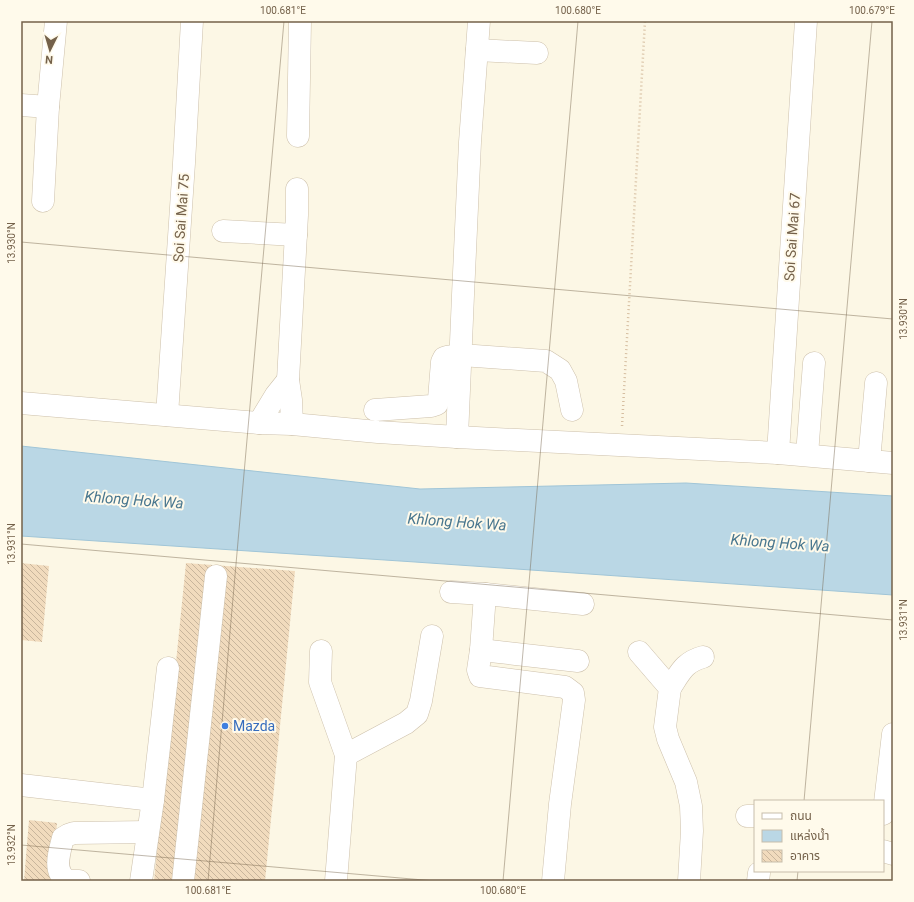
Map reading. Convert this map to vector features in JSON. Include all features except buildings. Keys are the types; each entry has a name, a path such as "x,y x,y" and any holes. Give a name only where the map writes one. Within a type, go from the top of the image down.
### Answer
{"street":[{"path":"43,201 48,107 56,21"},
{"name":"Soi Sai Mai 75","path":"167,415 192,21"},
{"path":"298,136 300,21"},
{"path":"457,437 468,196 479,21"},
{"name":"Soi Sai Mai 67","path":"778,453 806,21"},
{"path":"477,50 537,53"},
{"path":"21,105 48,107"},
{"path":"292,424 288,380 297,189"},
{"path":"223,231 296,235"},
{"path":"375,410 431,406 437,404 439,400 442,362 444,358 461,355 546,361 560,370 566,380 572,410"},
{"path":"808,455 814,363"},
{"path":"259,423 276,395 288,380"},
{"path":"869,461 876,383"},
{"path":"21,403 378,432 778,453 893,463"},
{"path":"183,881 216,576"},
{"path":"451,592 583,604"},
{"path":"485,594 478,670 480,676 565,687 573,692 574,700 560,804 553,881"},
{"path":"346,755 406,723 417,714 421,701 432,636"},
{"path":"481,650 578,661"},
{"path":"321,651 320,682 346,755 336,881"},
{"path":"639,652 670,688"},
{"path":"689,881 692,806 686,782 668,739 665,727 670,688 686,665 694,660 703,658"},
{"path":"142,881 168,668"},
{"path":"884,811 893,734"},
{"path":"21,785 153,800"},
{"path":"79,881 67,880 60,874 58,862 63,838 74,834 148,832"}],"path":[{"path":"620,445 645,21"}],"water":[{"name":"Khlong Hok Wa","path":"21,446 420,489 686,483 893,496 893,595 21,536"}],"place":[{"name":"Mazda","path":"225,726"}]}
